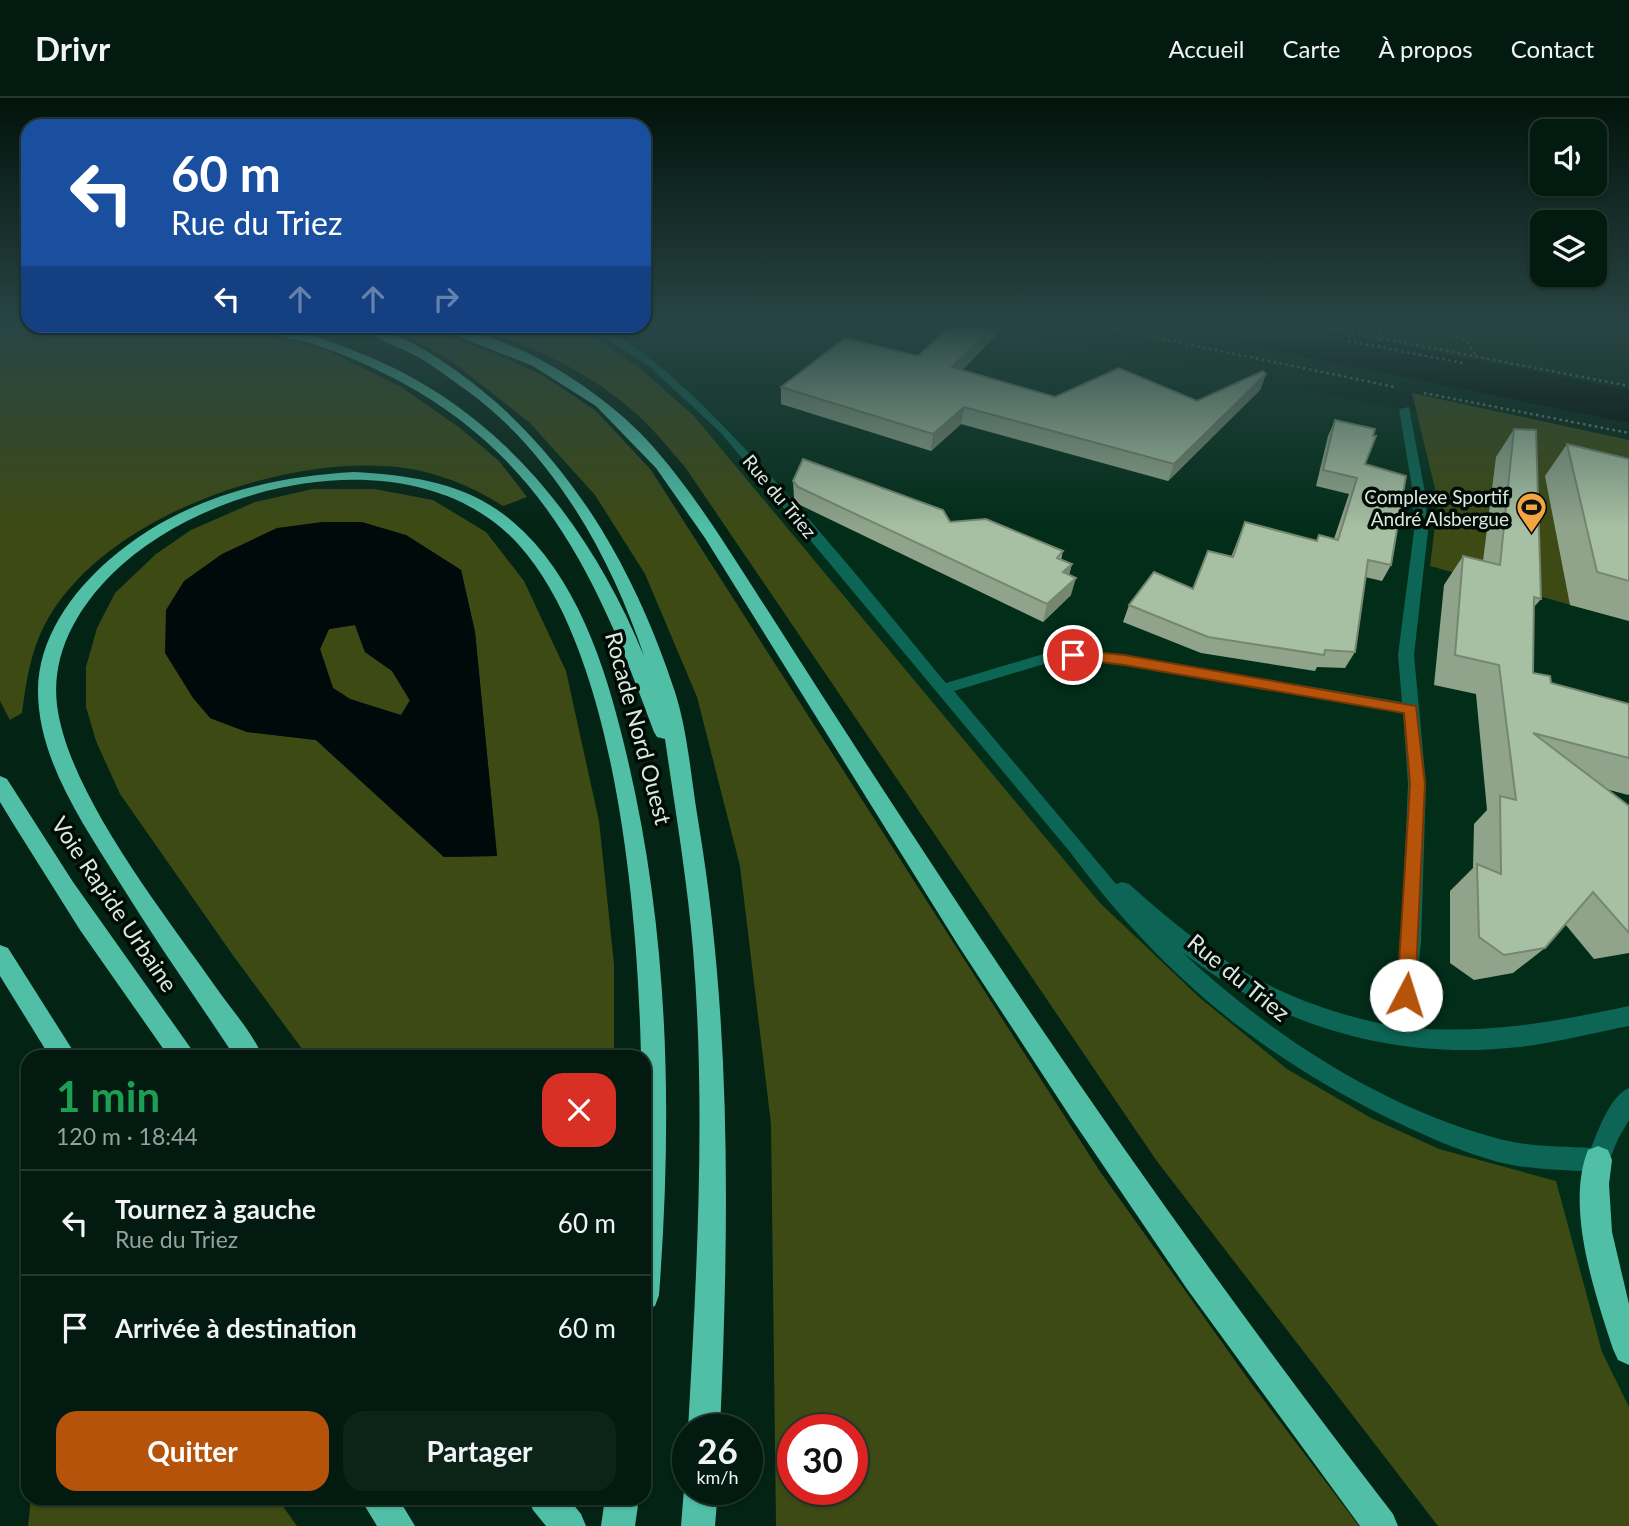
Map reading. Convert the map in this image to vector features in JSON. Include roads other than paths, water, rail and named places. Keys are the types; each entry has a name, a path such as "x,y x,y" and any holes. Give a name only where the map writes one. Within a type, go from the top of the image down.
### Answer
{"highway":[{"path":"431,395 480,431 529,474 573,534 606,590 640,668 681,780"},
{"path":"479,395 535,445 582,506 618,570 659,670 673,723 681,780"},
{"path":"590,395 632,432 663,467 714,540 948,910 1074,1102 1286,1404 1381,1526"},
{"name":"Rocade Nord Ouest","path":"245,1050 135,889 88,814 58,747 47,705 48,671 55,642 70,610 121,556 160,529 198,509 235,495 284,482 322,478 365,476 436,487 468,500 502,520 527,544 555,583 578,626 603,700 621,765 637,843 650,944 654,1086 651,1151"},
{"name":"Rocade Nord Ouest","path":"681,780 697,873 710,1021 711,1314 705,1414"},
{"name":"Voie Rapide Urbaine","path":"0,784 29,835 89,927 179,1050"},
{"path":"0,955 60,1050"},
{"path":"1598,1160 1594,1182 1596,1220 1617,1315 1629,1349"},
{"path":"382,1505 398,1526"},
{"path":"553,1505 569,1526"},
{"path":"618,1526 621,1505"},
{"path":"698,1526 700,1505"}],"street":[{"name":"Rue du Triez","path":"687,395 711,416 1138,924 1207,989 1250,1024 1347,1086 1440,1131 1497,1150 1528,1156 1598,1160"},
{"path":"1401,1037 1411,942 1417,784 1406,655 1421,531 1419,493 1405,409"},
{"path":"943,689 1051,657 1073,655 1124,660 1410,709"},
{"path":"1076,847 1172,935 1246,986 1322,1022 1401,1037 1452,1041 1507,1039 1629,1016"},
{"path":"1598,1160 1609,1132 1629,1099"}],"place":[{"name":"Complexe Sportif André Alsbergue","path":"1532,534"}]}
